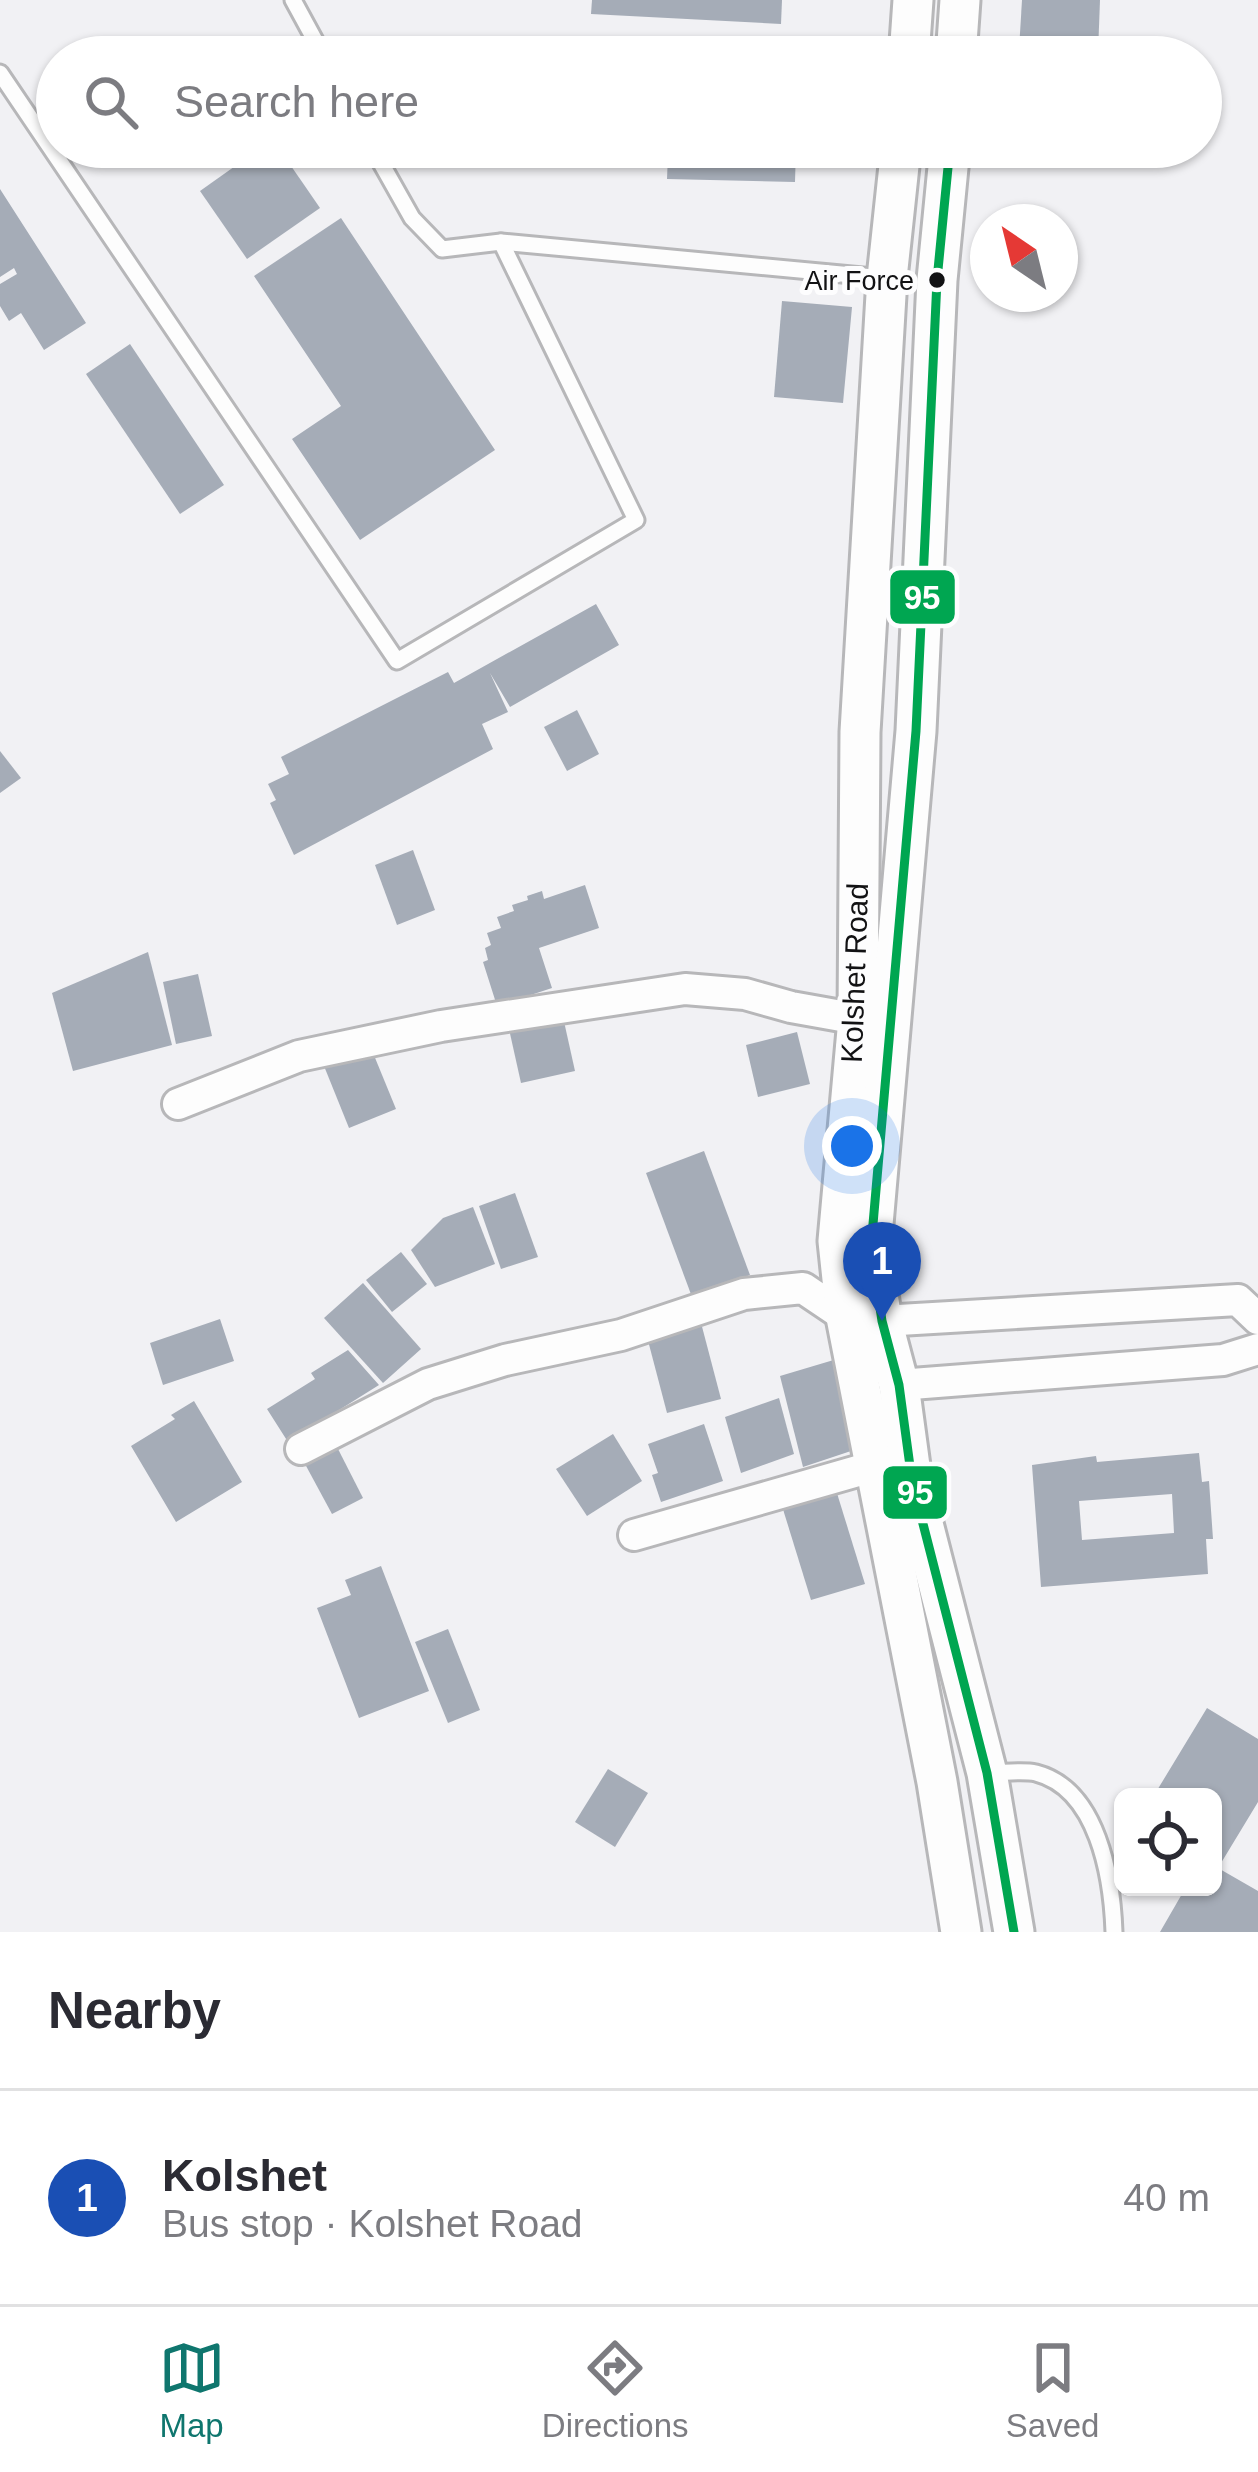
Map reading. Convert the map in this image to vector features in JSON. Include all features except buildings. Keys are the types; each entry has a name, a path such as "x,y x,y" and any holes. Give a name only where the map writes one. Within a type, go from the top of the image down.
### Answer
{"street":[{"path":"910,36 913,0"},
{"path":"957,36 960,0"},
{"name":"Kolshet Road","path":"899,168 887,278 860,733 876,1018 871,1246 864,1319 874,1469 938,1782 962,1932"},
{"name":"Kolshet Road","path":"876,1018 916,730 938,280 948,168"},
{"path":"887,278 938,280"},
{"path":"178,1104 299,1056 441,1026 685,988 876,1018"},
{"path":"301,1449 428,1384 505,1360 622,1335 744,1294 803,1288 864,1319 1238,1300 1258,1318"},
{"name":"Kolshet Road","path":"864,1319 899,1385 912,1481 987,1773 1014,1932"},
{"path":"899,1385 1222,1360 1258,1349"},
{"path":"634,1535 874,1469"},
{"path":"938,1782 987,1773"}],"lane":[{"path":"293,0 312,36"},
{"path":"0,73 36,126"},
{"path":"64,168 397,661 635,520 501,242"},
{"path":"384,168 412,218 442,249 501,242 887,278"},
{"path":"987,1773 1033,1772 1069,1788 1079,1799 1108,1881 1114,1932"}],"transit line":[{"name":"95","path":"948,168 937,280 916,731 871,1247 882,1321 899,1385 912,1481 987,1773 1014,1932"}],"place":[{"name":"Air Force","path":"937,280"},
{"name":"Kolshet","path":"882,1321"}]}
